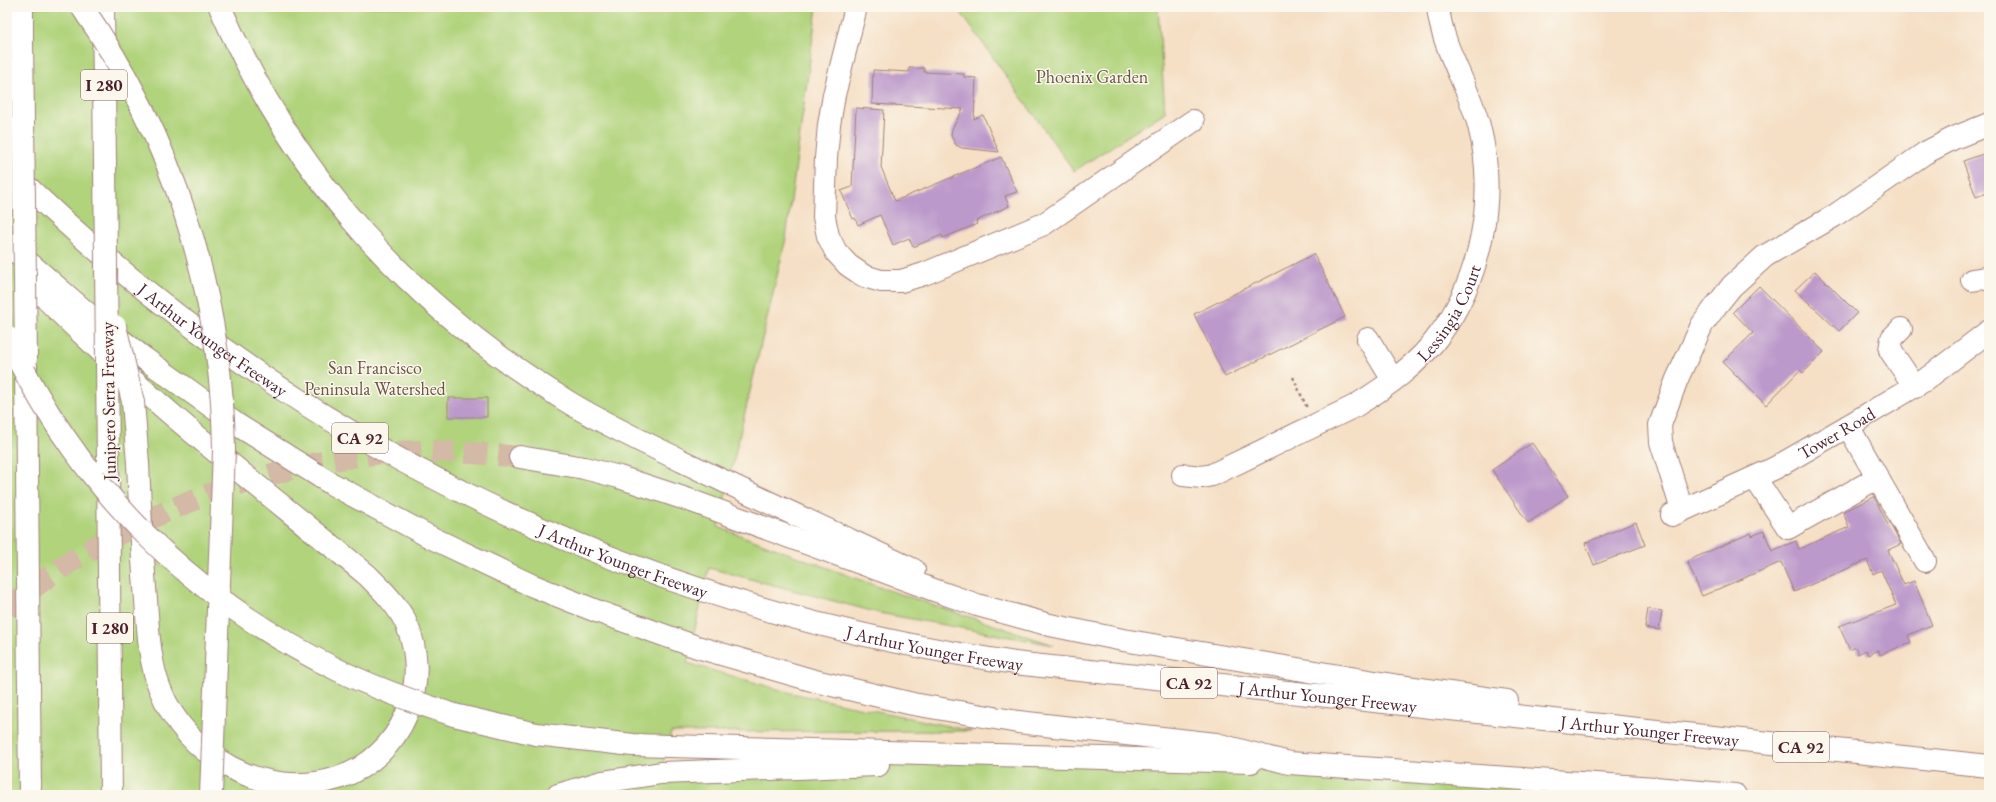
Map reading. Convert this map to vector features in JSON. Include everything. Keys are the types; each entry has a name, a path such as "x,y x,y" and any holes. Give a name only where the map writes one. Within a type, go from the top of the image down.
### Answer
{"main road":[{"path":"22,7 30,795"},
{"path":"82,7 127,79 171,172 197,251 208,297 217,347 223,398 224,450 211,795"},
{"name":"Junipero Serra Freeway","path":"103,7 111,795"},
{"path":"220,7 247,65 273,111 301,154 332,197 365,236 401,274 438,309 478,342 549,391 612,426 705,472 1013,616"},
{"path":"856,7 834,95 829,125 826,158 824,217 828,236 836,252 848,265 864,276 881,281 902,281 924,274 1044,224 1193,121"},
{"name":"Lessingia Court","path":"1183,475 1202,477 1212,475 1355,406 1393,380 1426,352 1451,318 1471,276 1482,229 1488,175 1485,149 1471,100 1444,39 1439,21 1438,7"},
{"name":"Tower Road","path":"1989,124 1954,138 1924,153 1834,216 1765,256 1732,286 1702,325 1677,379 1660,425 1661,442 1677,513 1755,478 1915,387 1989,331"},
{"name":"J Arthur Younger Freeway","path":"7,167 89,244 150,295 222,349 319,413 396,458 494,508 595,552 736,602 842,630 987,659 1126,676 1989,766"},
{"path":"7,244 87,313 139,355 206,404 274,449 338,488 430,537 497,570 559,597 697,647 780,672 879,697 1018,722 1216,744 1289,763"},
{"path":"7,251 51,304 148,395 226,461 367,575 392,602 404,620 412,640 416,662 415,685 410,708 392,741 375,757 357,769 338,778 306,783 284,783 248,775 225,765 203,750 182,728 165,700 152,662 144,575 138,463 132,402 106,287"},
{"path":"1901,329 1892,338 1890,350 1915,387"},
{"path":"7,337 32,385 55,424 96,478 150,540 204,588 260,627 314,658 389,693 454,715 515,730 598,742 1019,757 1289,763 1647,787 1735,795"},
{"path":"1368,339 1393,380"},
{"path":"1848,426 1925,561"},
{"path":"520,457 584,468 640,483 934,590 1013,616 1086,634 1399,686 1578,711 1613,727"},
{"path":"1755,478 1788,528 1877,478"},
{"path":"558,795 602,782 661,773 907,764 1019,757"}],"path":[{"path":"1293,377 1303,399"},
{"path":"1014,795 1055,792 1114,795"}],"green space":[{"name":"San Francisco Peninsula Watershed","path":"7,7 817,7 786,238 718,527 879,587 1054,645 879,613 709,568 687,663 791,693 972,731 671,732 661,772 907,764 1019,757 1166,760 1726,795 7,795"},
{"name":"Phoenix Garden","path":"957,7 1158,7 1165,112 1074,171"}],"building":[{"path":"909,68 924,68 924,72 964,74 964,77 976,78 974,119 983,115 999,152 962,148 956,145 951,136 952,129 963,109 872,104 873,70 909,72"},
{"path":"856,108 884,110 881,167 895,201 1001,157 1017,192 1005,196 1009,206 976,221 977,224 943,238 942,235 913,247 909,238 893,245 880,215 858,225 855,218 853,219 841,191 852,187"},
{"path":"1989,152 1989,192 1976,197 1963,161"},
{"path":"1314,254 1345,317 1225,377 1194,314"},
{"path":"1815,271 1857,313 1839,331 1795,290"},
{"path":"1759,286 1824,352 1803,373 1800,370 1766,405 1723,362 1753,333 1733,312"},
{"path":"448,398 487,398 487,417 448,417"},
{"path":"1532,443 1568,496 1528,523 1492,470"},
{"path":"1874,497 1888,525 1890,524 1901,544 1888,550 1904,585 1914,581 1932,625 1908,635 1911,642 1880,655 1878,650 1868,655 1866,650 1858,654 1855,647 1850,650 1839,626 1896,605 1881,570 1873,574 1867,560 1794,592 1781,562 1702,596 1687,561 1751,533 1752,536 1764,531 1772,551 1796,541 1799,549 1849,527 1843,512"},
{"path":"1636,522 1645,545 1594,565 1585,543"},
{"path":"1648,609 1662,611 1659,630 1645,628"}],"tunnel":[{"path":"7,609 47,578 91,549 139,524 190,502 242,483 295,468 346,458 396,452 458,452 520,457"}]}
